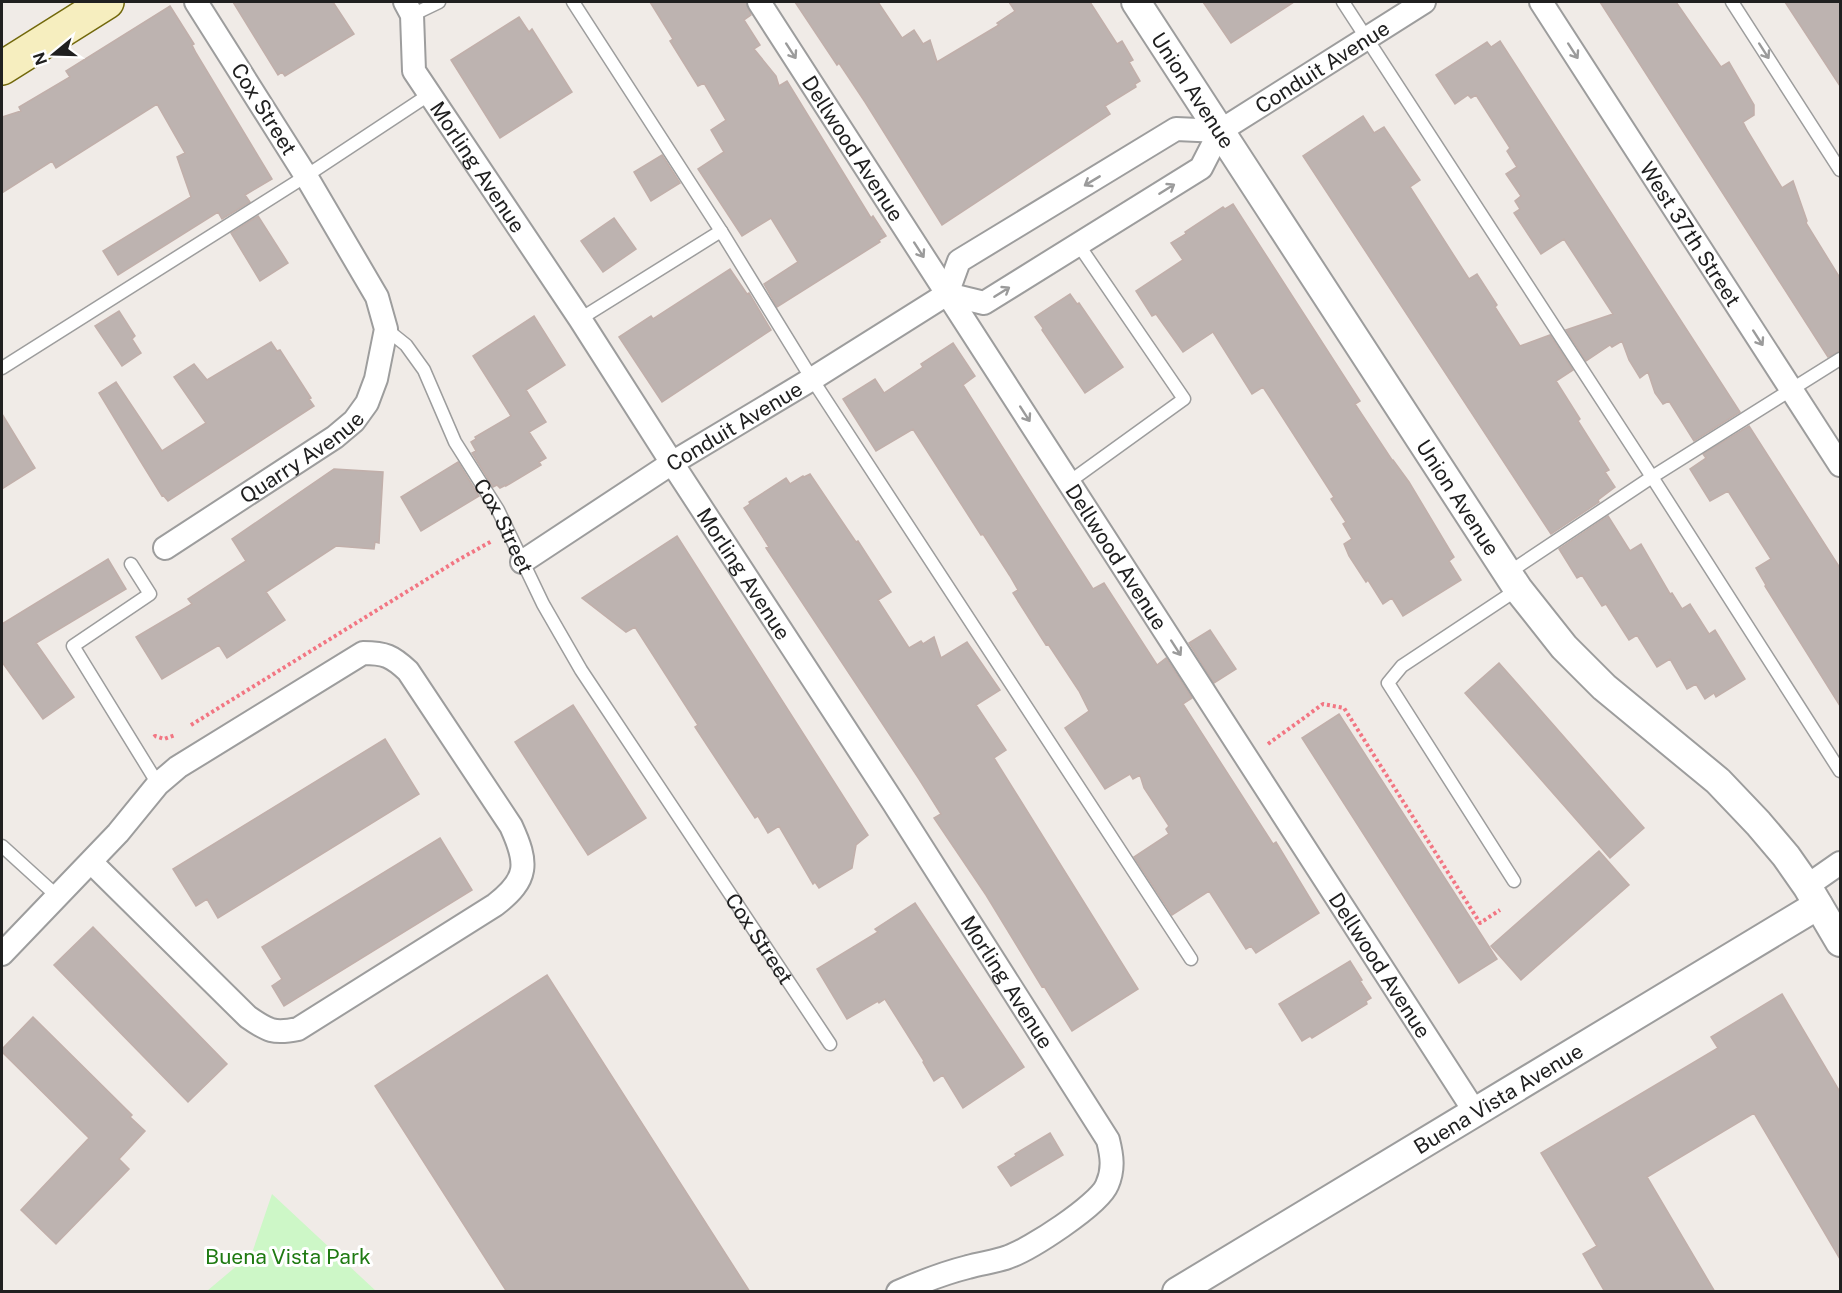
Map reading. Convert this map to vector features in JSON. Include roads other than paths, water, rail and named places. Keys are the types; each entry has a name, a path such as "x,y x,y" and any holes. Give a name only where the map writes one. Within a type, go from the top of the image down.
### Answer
{"main road":[{"path":"2,68 106,2"}],"street":[{"name":"Cox Street","path":"196,2 306,176 377,297 386,330"},
{"name":"Dellwood Avenue","path":"759,2 1475,1112"},
{"name":"Union Avenue","path":"1136,2 1513,581 1564,647 1604,687 1719,781 1772,839 1813,896 1840,942"},
{"name":"Conduit Avenue","path":"1220,131 1424,2"},
{"name":"West 37th Street","path":"1541,2 1840,465"},
{"name":"Morling Avenue","path":"408,8 414,71 580,319 887,792 1108,1140 1113,1160 1107,1187 1096,1200 1064,1224 1023,1251 1007,1258 949,1272 898,1292"},
{"path":"1176,129 1220,131 1201,168 984,303 947,294 959,261 1176,129"},
{"name":"Conduit Avenue","path":"522,562 672,463 947,294"},
{"name":"Quarry Avenue","path":"165,548 335,437 354,421 367,403 376,379 386,330"},
{"path":"3,950 91,862 158,784 177,767 363,653 381,653 394,658 408,671 511,826 520,845 524,861 519,881 509,894 495,905 298,1029 281,1032 267,1030 248,1017 91,862"},
{"name":"Buena Vista Avenue","path":"1177,1292 1475,1112 1813,896 1840,863"}],"lane":[{"path":"408,8 439,2"},
{"path":"573,2 721,231 812,379 1191,959"},
{"path":"1343,2 1840,771"},
{"path":"1732,2 1840,170"},
{"path":"2,368 306,176 430,94"},
{"path":"580,319 721,231"},
{"path":"1069,482 1184,399 1078,244"},
{"name":"Cox Street","path":"386,330 406,345 424,370 455,442 498,510 543,604 581,670 830,1044"},
{"path":"1514,881 1388,683 1402,666 1652,477 1840,359"},
{"path":"131,564 150,594 73,646 158,784"},
{"path":"2,846 57,896"}],"park label":[{"name":"Buena Vista Park","path":"288,1256"}]}
